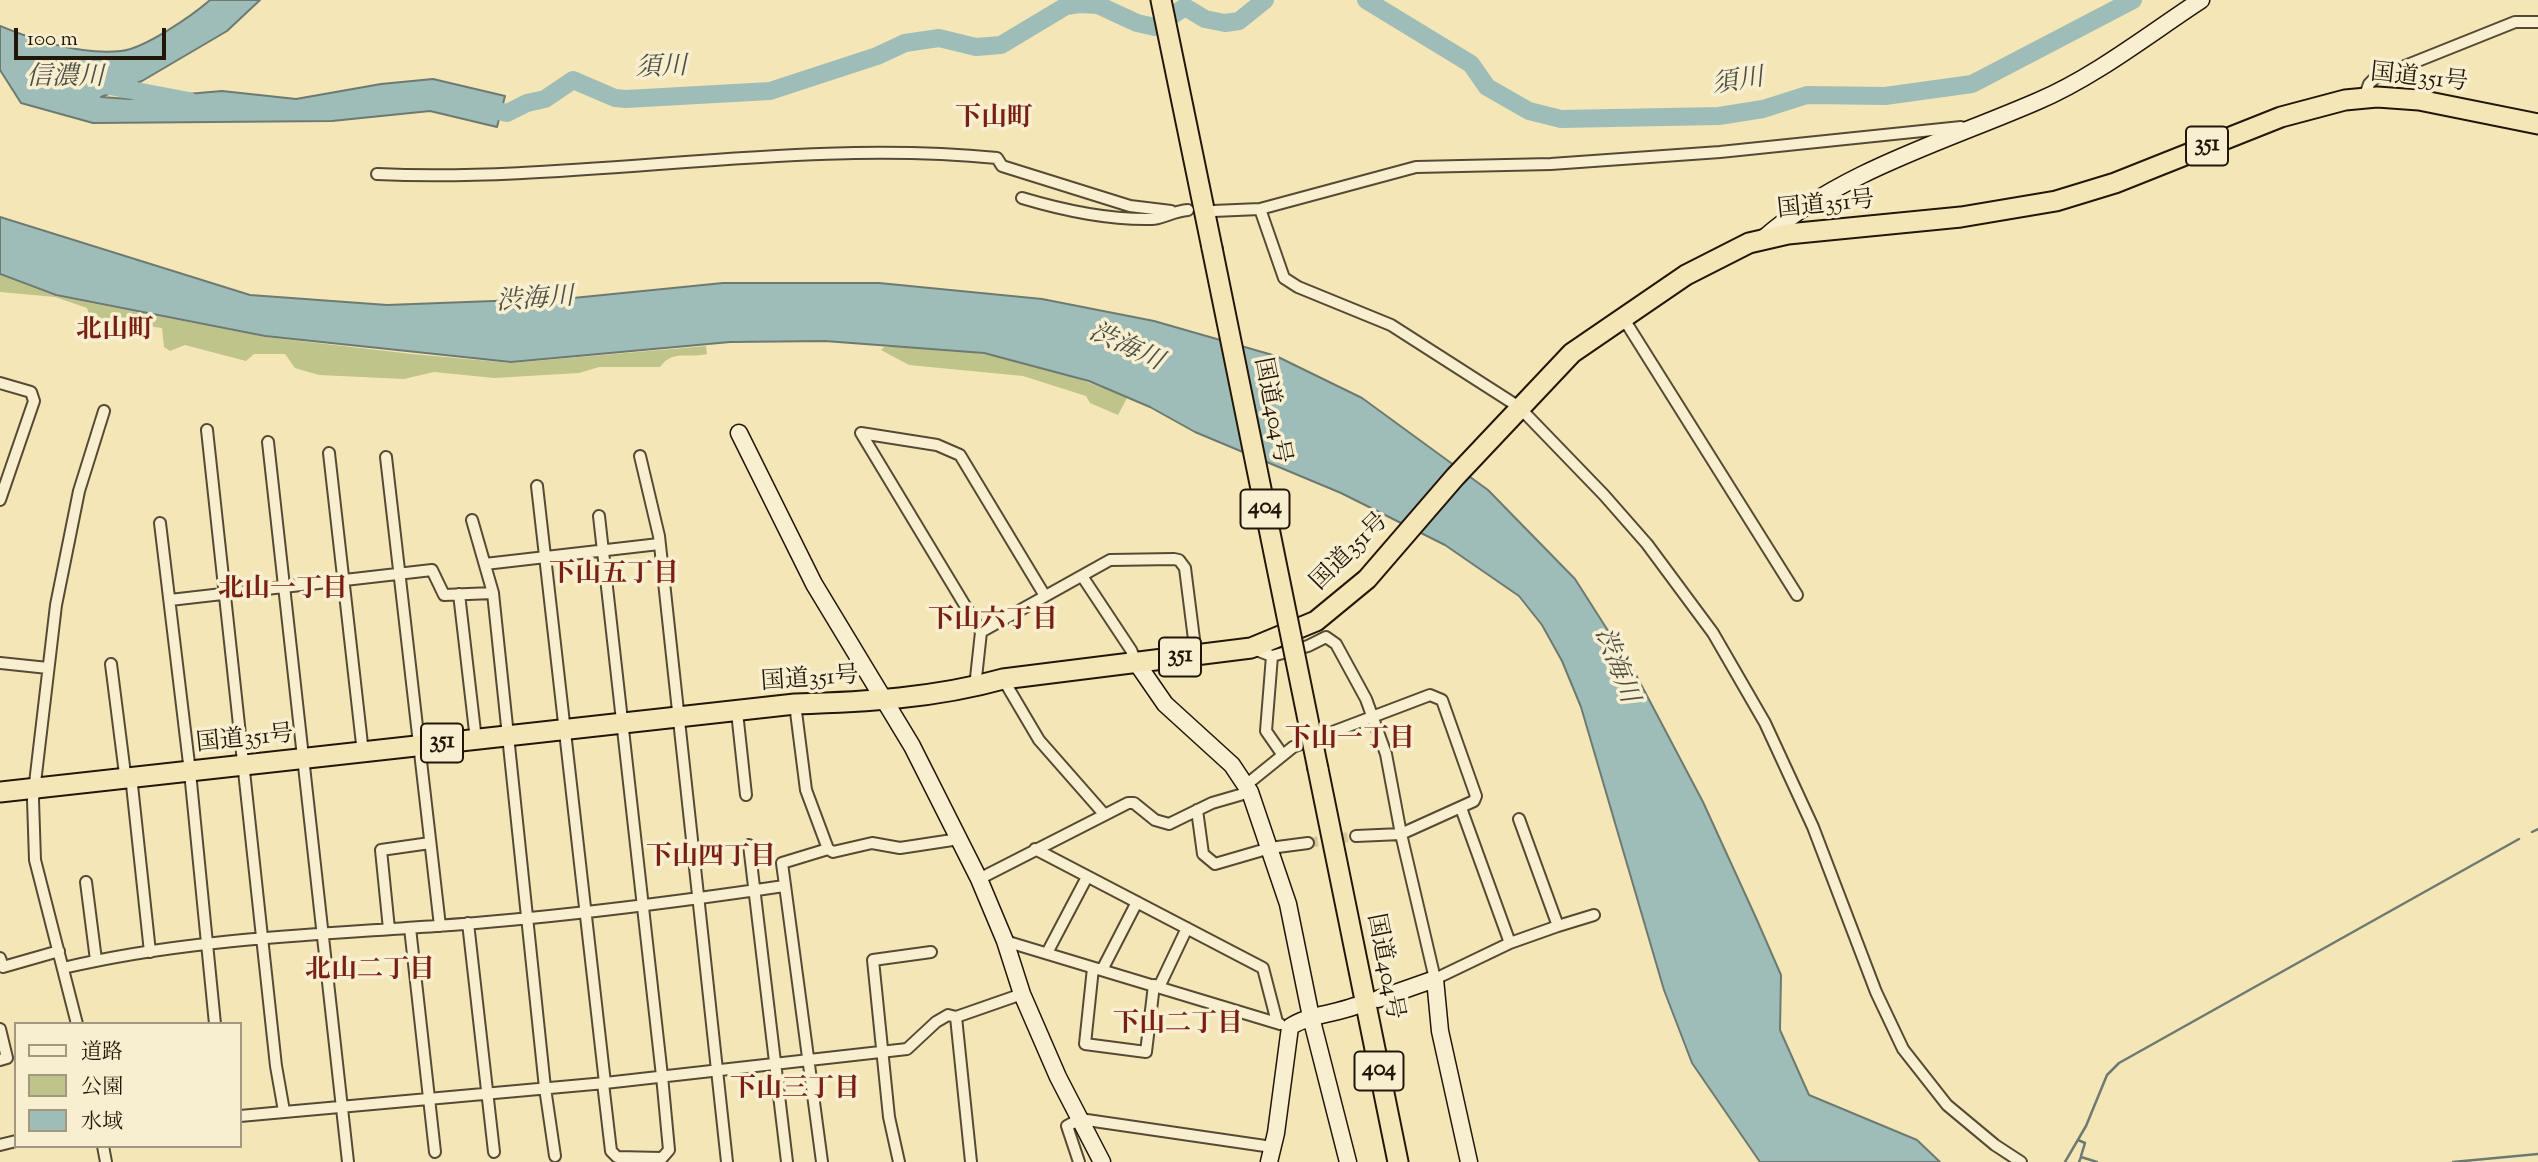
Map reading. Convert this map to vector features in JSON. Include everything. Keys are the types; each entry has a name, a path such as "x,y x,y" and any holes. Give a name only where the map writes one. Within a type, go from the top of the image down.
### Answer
{"highway":[{"name":"国道404号","path":"1161,0 1398,1162"},
{"name":"国道351号","path":"0,792 795,705 884,701 975,687 1003,679 1251,648 1316,621 1367,579 1516,411 1572,353 1622,316 1686,275 1730,251 1764,238 1961,217 2056,201 2115,183 2298,111 2364,98 2444,104 2538,124"}],"street":[{"path":"1764,238 1786,219 1850,183 2064,87 2201,0"},
{"path":"2364,98 2369,83 2375,78 2515,22 2538,22"},
{"path":"1213,211 1260,209 1416,167 1551,164 1720,152 1913,135 1978,125"},
{"path":"377,174 499,176 722,157 919,153 997,159 1002,166 1130,206 1171,211 1188,210"},
{"path":"1022,198 1056,208 1135,219 1156,219 1171,211"},
{"path":"1260,209 1279,268 1291,283 1391,325 1516,411 1629,522 1713,633 1789,771 1876,992 1903,1049 1947,1105 1995,1145 2021,1162"},
{"path":"1622,316 1797,595"},
{"path":"0,383 31,392 34,401 0,500"},
{"path":"76,1022 35,860 35,788 56,605 79,491 104,411"},
{"path":"207,430 276,1066 284,1111"},
{"path":"739,433 814,584 912,746 979,879 1005,941 1022,995 1102,1162"},
{"path":"975,687 981,632 861,433 937,445 960,455 1045,596"},
{"path":"268,442 348,1162"},
{"path":"329,453 363,753"},
{"path":"640,456 659,544 727,1162"},
{"path":"386,457 440,926"},
{"path":"537,486 611,1151 617,1157 662,1158 669,1150 662,1076 599,516"},
{"path":"472,520 493,593 545,1088 555,1156"},
{"path":"160,523 190,772 215,1022"},
{"path":"485,564 659,544"},
{"path":"981,632 1110,560 1180,560 1185,568 1196,655"},
{"path":"170,600 432,570 444,595 493,593"},
{"path":"1082,576 1165,704 1232,765 1248,789 1270,848 1300,947 1311,1017 1348,1162"},
{"path":"459,594 476,740"},
{"path":"1251,648 1272,656 1308,646 1326,637 1341,653 1373,716 1392,777 1401,834 1435,979 1440,1031 1469,1162"},
{"path":"1272,656 1266,732 1282,754"},
{"path":"0,663 48,668"},
{"path":"111,664 125,774 130,778 150,952"},
{"path":"1003,679 1039,740 1104,814"},
{"path":"979,879 1104,814 1133,803 1156,820 1169,824 1248,789 1282,754 1303,743 1430,695 1442,700 1476,796 1469,806 1401,834 1356,836"},
{"path":"795,705 806,790 828,849 833,852 872,843 900,848 959,839"},
{"path":"737,712 746,795"},
{"path":"1461,808 1510,943"},
{"path":"1197,810 1203,854 1215,864 1270,848 1308,844"},
{"path":"1519,820 1558,926"},
{"path":"389,929 381,850 430,843"},
{"path":"750,845 787,1162"},
{"path":"822,1162 782,863 828,849"},
{"path":"1035,849 1263,968 1283,1025 1270,1154 1080,1119 1067,1126 1079,1162"},
{"path":"1047,953 1087,877"},
{"path":"86,882 96,960"},
{"path":"63,968 96,960 206,945 323,932 440,926 698,899 784,886"},
{"path":"1137,902 1098,969 1085,1044 1146,1052 1157,986 1187,928"},
{"path":"1378,999 1435,979 1510,943 1594,915"},
{"path":"468,923 494,1152"},
{"path":"410,928 435,1152"},
{"path":"1005,941 1283,1025 1311,1017 1326,1017 1355,1006"},
{"path":"0,958 3,967 59,951"},
{"path":"899,1162 889,1117 873,960 931,952"},
{"path":"242,1116 342,1105 488,1095 907,1049 936,1022 948,1015 956,1017 1022,995"},
{"path":"956,1017 971,1162"},
{"path":"0,1029 7,1058 0,1060"}],"green space":[{"path":"0,275 55,296 265,337 412,354 511,363 706,346 707,354 676,356 665,361 660,367 599,367 579,373 494,378 434,372 404,379 319,375 295,368 285,354 254,354 246,361 185,345 170,351 164,347 162,328 90,318 87,308 55,297 0,292"},
{"path":"884,347 946,349 1008,359 1069,376 1127,398 1118,415 1090,403 1086,396 1023,376 909,365 881,350"}],"water":[{"name":"信濃川","path":"210,0 260,0 227,31 142,81 101,97 130,99 222,91 296,99 381,84 433,79 505,96 497,127 430,111 332,121 93,123 21,103 0,70 0,26 59,46 91,51 121,51 155,38"},
{"name":"渋海川","path":"0,217 250,295 387,305 573,298 723,283 879,283 1042,299 1154,321 1276,356 1362,398 1488,490 1575,579 1635,673 1703,802 1757,920 1781,975 1780,1030 1809,1095 1917,1140 1940,1162 1760,1162 1692,1063 1664,990 1581,707 1562,661 1542,625 1519,596 1445,545 1341,493 1195,432 1150,407 1089,381 984,353 825,341 730,342 511,362 265,336 56,295 0,274"}],"waterway":[{"name":"須川","path":"479,107 507,113 527,103 545,99 573,80 615,98 626,99 770,91 877,56 905,43 939,38 976,47 1001,45 1066,6 1098,5 1137,23 1155,27 1185,7 1205,19 1225,23 1239,21 1265,0"},
{"name":"須川","path":"1366,0 1471,64 1487,87 1529,111 1561,119 1719,116 1763,109 1807,95 1885,96 1972,84 2133,0"},
{"name":"須川","path":"99,84 189,101"},
{"path":"2532,832 2538,829"},
{"path":"2065,1162 2086,1126 2107,1075 2119,1063 2519,839"},
{"path":"2078,1140 2085,1143 2081,1156"},
{"path":"2453,1162 2538,1154"},
{"path":"2079,1162 2081,1157 2097,1162"}],"tunnel":[{"path":"1308,843 1356,836"}],"district":[{"name":"下山町","path":"994,121"},
{"name":"北山町","path":"115,333"},
{"name":"下山五丁目","path":"614,577"},
{"name":"北山一丁目","path":"283,592"},
{"name":"下山六丁目","path":"993,623"},
{"name":"下山一丁目","path":"1350,742"},
{"name":"下山四丁目","path":"711,860"},
{"name":"北山二丁目","path":"370,973"},
{"name":"下山二丁目","path":"1178,1027"},
{"name":"下山三丁目","path":"795,1092"}]}
